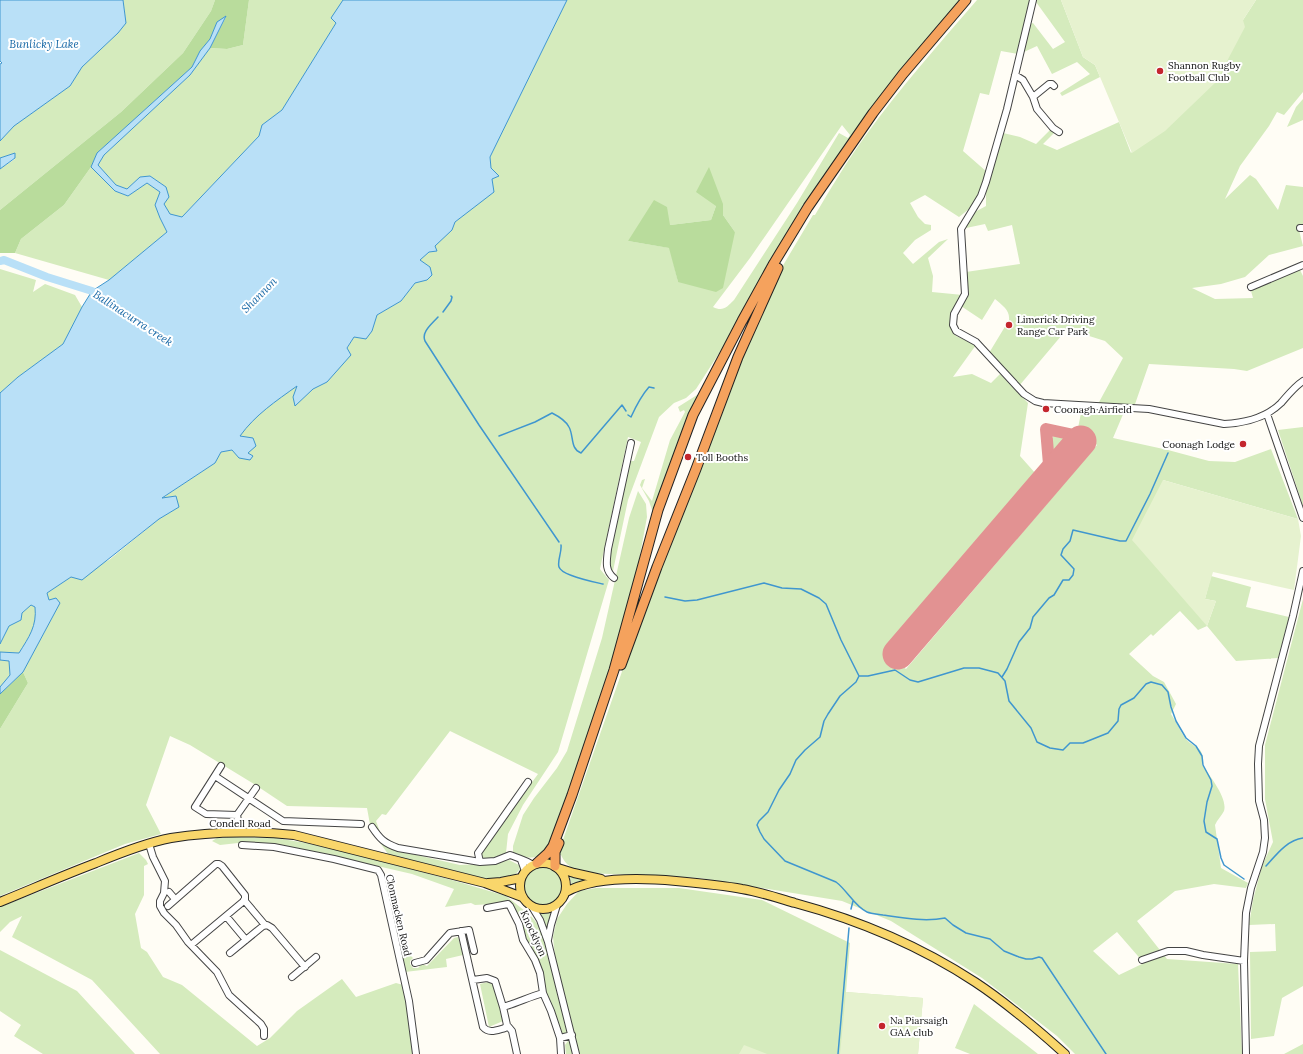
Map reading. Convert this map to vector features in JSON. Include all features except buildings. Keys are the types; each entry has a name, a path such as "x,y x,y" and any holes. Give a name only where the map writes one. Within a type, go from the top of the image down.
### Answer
{"highway":[{"path":"535,864 548,853 553,846 572,795 614,670 658,510 693,415 742,321 808,207 872,113 966,0"},
{"path":"556,867 555,852 657,567 738,357 781,261 812,209 860,138 897,88 972,0"}],"main road":[{"name":"Condell Road","path":"0,902 100,861 169,838 201,833 240,831 294,835 485,883"},
{"path":"485,883 501,882 523,875 535,864 544,863 574,873 606,880 663,880 742,889 814,908 869,927 917,949 975,982 1026,1020 1065,1054"},
{"path":"485,883 522,897 532,907 542,910 547,909 557,905 564,897 566,892 566,881 561,871 556,867"},
{"path":"522,897 520,884 523,875"},
{"path":"566,892 576,887 606,880"}],"street":[{"path":"1033,0 1007,109 981,196 961,229 965,294 954,314 953,325 956,331 976,342 1024,394 1035,401 1043,403 1149,409 1224,424 1234,424 1267,414 1280,404 1297,385 1303,381"},
{"path":"1015,75 1023,80 1033,97 1037,109 1053,128 1059,132"},
{"path":"1033,97 1049,84 1054,86"},
{"path":"1251,287 1303,265"},
{"path":"1267,414 1303,518"},
{"path":"614,578 609,574 606,567 608,549 631,443"},
{"path":"1246,1054 1244,961 1246,913 1251,888 1263,852 1265,838 1264,820 1259,801 1259,746 1293,616 1303,571"},
{"path":"221,766 195,807 206,814 237,815"},
{"path":"215,776 283,821 361,824"},
{"path":"480,862 478,853 528,782"},
{"path":"240,831 237,815 256,788"},
{"path":"372,826 378,836 386,843 398,848 480,862 494,861 510,855 535,864"},
{"path":"149,844 153,857 165,881 164,893 160,901 161,908 191,945 217,972 229,995 261,1024 264,1029 264,1036"},
{"name":"Clonmacken Road","path":"242,845 274,847 334,859 378,870 409,1001 416,1054"},
{"path":"521,860 523,875"},
{"path":"168,906 214,866 220,864 245,895 246,897 244,900 191,945"},
{"path":"169,892 175,899"},
{"path":"244,900 265,925 272,928 305,967"},
{"name":"Knocklyon","path":"487,908 508,904 510,906 540,973 543,993 552,1011 560,1038 561,1054"},
{"path":"548,942 557,905"},
{"path":"532,907 540,920 548,942 576,1054"},
{"path":"226,916 246,940"},
{"path":"230,954 265,925"},
{"path":"415,963 426,960 450,933 470,930 474,951"},
{"path":"461,931 483,1027 489,1032 505,1028 507,1025"},
{"path":"1142,960 1168,952 1186,951 1244,961"},
{"path":"292,977 316,958"},
{"path":"473,980 487,978 495,980 507,1025 512,1031 517,1054"},
{"path":"503,1007 543,993"},
{"path":"560,1038 572,1035"}],"green space":[{"path":"123,0 215,0 211,11 183,53 121,112 0,210 0,169 15,159 15,154 0,158 0,141 14,126 70,86 82,67 118,33 126,23"},
{"path":"215,0 249,0 243,45 227,49 210,48 226,17 217,22 210,39 200,51 192,67 97,153 91,167 64,205 21,239 15,253 0,253 0,210 121,112 183,53 211,11"},
{"path":"249,0 343,0 332,18 336,23 282,110 262,125 259,136 182,217 170,215 164,204 166,187 150,176 140,177 127,189 116,185 98,165 104,155 190,75 210,48 227,49 243,45"},
{"path":"567,0 962,0 899,74 696,389 686,398 674,403 659,417 628,500 613,571 611,573 609,571 609,547 629,461 634,461 641,442 628,437 600,569 609,580 558,752 523,805 508,834 506,853 490,859 483,859 481,853 538,774 450,731 386,815 382,814 376,821 384,843 399,851 460,865 486,864 509,860 519,865 521,868 512,878 499,882 388,854 371,830 367,808 287,806 190,745 170,736 146,805 161,834 125,844 0,896 0,729 28,683 23,672 60,603 49,600 47,593 71,577 109,560 159,519 179,507 161,499 215,463 221,452 232,450 247,453 251,449 239,436 245,428 266,408 281,396 297,385 295,405 313,389 327,382 354,337 372,331 377,315 401,301 415,283 427,280 430,267 419,260 429,252 437,251 434,246 452,230 455,222 493,192 492,179 498,176 491,168 490,157","holes":["842,125 850,135 848,138 839,133 797,203 734,300 727,307 722,309 713,307 750,258","723,204 723,215 735,232 678,282 670,248 628,241 670,225 711,220 716,206"]},
{"path":"977,0 1030,0 1018,54 1001,51 989,95 980,93 963,151 987,172 974,205 959,217 925,195 910,203 918,217 925,224 931,225 931,230 915,240 903,253 913,264 939,242 948,239 928,258 933,276 932,292 963,295 950,314 951,329 956,336 976,345 953,377 972,374 991,383 1000,374 1028,403 1020,456 1036,474 883,651 906,669 1097,445 1078,428 1082,408 1124,412 1113,438 1209,461 1235,462 1271,449 1298,519 1163,480 1207,626 1198,630 1180,611 1153,636 1151,634 1129,654 1153,676 1164,682 1176,704 1171,714 1188,742 1201,751 1203,759 1202,765 1221,793 1223,800 1224,811 1215,825 1221,868 1248,883 1246,888 1214,884 1175,891 1137,921 1167,959 1238,964 1242,1054 1075,1054 1057,1036 982,978 891,921 842,901 700,878 587,873 572,867 566,863 561,855 558,854 639,623 769,289 813,215 815,215 859,145 906,83","holes":["1117,932 1144,963 1119,975 1093,951"]},
{"path":"1037,0 1061,0 1083,57 1095,65 1100,77 1062,96 1060,93 1090,74 1077,62 1052,74 1037,46 1024,52 1030,24 1033,23 1053,49 1065,42 1036,2"},
{"name":"Shannon Rugby Football Club","path":"1061,0 1256,0 1243,20 1245,27 1216,82 1165,131 1132,153 1095,65 1083,57"},
{"path":"1256,0 1303,0 1303,92 1284,115 1277,112 1269,126 1240,166 1225,199 1250,175 1256,179 1278,210 1286,185 1303,187 1303,224 1298,226 1303,246 1269,255 1245,277 1221,284 1192,288 1215,299 1253,298 1249,284 1298,266 1303,276 1303,348 1247,371 1149,364 1134,407 1098,404 1123,358 1105,341 1067,329 1019,386 989,353 1009,320 1008,313 1005,308 995,299 982,320 961,306 969,295 966,272 1020,264 1012,225 988,231 985,224 966,228 973,213 986,206 986,190 1003,133 1020,137 1036,144 1051,129 1055,132 1043,144 1057,150 1119,122 1131,153 1243,20"},
{"path":"1303,99 1303,120 1287,127 1296,107"},
{"path":"91,167 115,191 128,196 147,183 160,192 160,218 167,232 109,280 15,253 21,239 64,205"},
{"path":"709,167 723,204 723,215 735,232 723,288 716,292 678,282 669,248 628,241 654,200 667,207 670,225 711,220 716,206 696,192"},
{"path":"0,269 36,280 33,292 45,284 75,295 82,307 63,344 18,377 0,393"},
{"path":"697,395 698,397 655,512 652,510 640,485 642,480 645,479 642,488 652,501 670,440 685,412 684,410 680,412 678,407"},
{"path":"1303,427 1303,506 1278,430"},
{"path":"1053,433 1072,437 1074,438 1075,443 1052,468 1048,437 1053,438"},
{"path":"1163,480 1298,519 1301,536 1294,590 1213,572 1205,599 1216,601 1207,626 1132,540"},
{"path":"638,491 646,504 647,517 633,593 591,733 548,850 540,856 531,858 518,855 513,853 513,846 523,815 557,768 567,751 602,638 629,518"},
{"path":"1211,576 1251,587 1246,607 1289,617 1278,658 1236,661 1207,626 1216,601 1205,599"},
{"path":"1303,599 1303,986 1282,998 1274,1036 1251,1039 1250,952 1276,951 1275,924 1249,925 1253,900 1262,866 1273,842 1265,799 1265,745"},
{"path":"31,605 35,607 35,620 29,637 19,653 0,652 0,644 9,626 21,620 22,613"},
{"path":"0,660 9,660 10,676 0,687"},
{"path":"23,672 28,683 0,729 0,694"},
{"path":"217,838 276,838 306,843 381,861 506,896 530,915 541,928 568,1033 561,1034 547,997 542,976 525,939 520,923 525,922 510,903 475,905 471,903 445,907 454,889 412,874 373,865 310,856 238,843 220,845 212,841"},
{"path":"139,853 148,864 144,866 144,895 135,914 141,948 147,952 163,977 182,985 257,1046 270,1038 297,1011 342,979 356,997 396,983 403,985 410,1017 414,1054 160,1054 92,980 12,937 22,916 10,922 0,932 0,907"},
{"path":"539,866 547,866 554,869 560,875 563,886 560,897 554,903 547,906 539,906 532,903 526,897 523,890 523,882 526,875 532,869"},
{"path":"569,875 594,880 572,886"},
{"path":"596,888 679,888 762,900 850,943 846,992 923,998 918,1054 579,1054 555,957 553,937 557,919 567,904 579,891"},
{"path":"551,913 546,933 540,914"},
{"path":"458,937 463,955 446,959 447,967 405,972 400,953 404,949 413,958 410,961 410,964 413,968 418,968 422,964 427,966 454,938"},
{"path":"0,950 77,991 135,1054 43,1054 14,1036 21,1025 0,1011"},
{"path":"488,982 493,984 501,1006 503,1021 489,1027 480,984"},
{"name":"Na Piarsaigh GAA club","path":"846,992 923,998 918,1054 840,1054"},
{"path":"974,1004 1038,1054 970,1054 955,1048"},
{"path":"568,1041 573,1043 574,1054 566,1054 565,1045"},
{"path":"1303,1044 1303,1054 1284,1054"},
{"path":"744,1045 767,1054 739,1054"}],"water":[{"name":"Bunlicky Lake","path":"0,0 123,0 126,23 118,33 82,67 70,86 14,126 0,141 0,64 2,63 0,61"},
{"name":"Shannon","path":"343,0 567,0 490,157 491,168 499,176 492,179 494,192 455,222 452,230 435,246 437,251 429,252 420,260 430,267 432,275 427,280 415,283 401,301 377,315 372,331 366,339 354,337 347,348 351,355 327,382 313,389 295,406 293,397 297,386 252,421 240,436 253,438 256,446 248,453 253,456 250,460 239,458 232,450 221,452 215,463 162,498 176,496 179,507 159,519 82,580 71,577 47,593 49,600 56,598 60,603 23,672 0,694 0,687 10,675 9,661 0,660 0,652 19,653 32,631 35,620 35,607 31,605 22,613 21,620 9,626 0,644 0,393 18,377 63,344 92,291 109,280 167,232 155,205 160,192 147,183 128,196 115,191 91,167 97,153 192,67 200,51 210,39 217,22 226,16 210,48 190,75 104,155 98,165 116,185 127,189 140,177 150,176 166,187 169,197 164,204 170,214 182,217 259,136 262,125 282,110 336,23 331,18"},
{"path":"15,153 15,158 0,169 0,158"}],"waterway":[{"name":"Ballinacurra creek","path":"0,261 4,260 47,277 92,291 100,297"},
{"path":"443,312 451,301 451,296"},
{"path":"438,317 424,334 425,341 479,425 559,542"},
{"path":"628,415 631,417 639,401 649,387 654,388"},
{"path":"499,436 535,422 552,413 568,425 575,449 581,453 622,405 626,411"},
{"path":"1002,677 1019,642 1030,628 1033,617 1049,598 1054,595 1063,580 1069,580 1073,575 1074,569 1061,555 1063,549 1070,541 1073,530 1120,541 1126,541 1150,494 1168,453"},
{"path":"561,545 559,559 559,567 561,570 572,576 603,584"},
{"path":"665,597 685,601 697,600 764,583 782,588 801,589 819,598 826,604 841,640 859,676"},
{"path":"859,676 868,676 895,670 910,680 918,682 964,668 979,668 998,673 1005,681 1009,701 1031,728 1037,742 1050,748 1063,750 1070,743 1083,743 1108,733 1118,721 1119,709 1121,705 1134,698 1146,684 1151,682 1162,685 1168,692 1176,721 1186,738 1196,746 1202,756 1203,765 1211,780 1212,786 1207,802 1204,821 1206,832 1217,839 1224,865 1244,879"},
{"path":"859,676 856,682 840,696 824,721 820,737 796,760 790,774 779,790 768,812 759,821 757,825 764,839 785,861 836,882 863,910 867,912 914,919 930,920 945,918 966,933 990,939 1004,951 1026,959 1042,958 1106,1054"},
{"path":"1266,866 1287,845 1297,839 1303,838"},
{"path":"851,909 853,901"},
{"path":"838,1054 849,928"}],"taxiway":[{"path":"1050,476 1046,429 1074,435 1081,441"}],"runway":[{"path":"898,654 1081,441"}],"place":[{"name":"Shannon Rugby Football Club","path":"1160,71"},
{"name":"Limerick Driving Range Car Park","path":"1009,325"},
{"name":"Coonagh Airfield","path":"1046,409"},
{"name":"Coonagh Lodge","path":"1243,444"},
{"name":"Toll Booths","path":"688,457"},
{"name":"Na Piarsaigh GAA club","path":"882,1026"}]}
